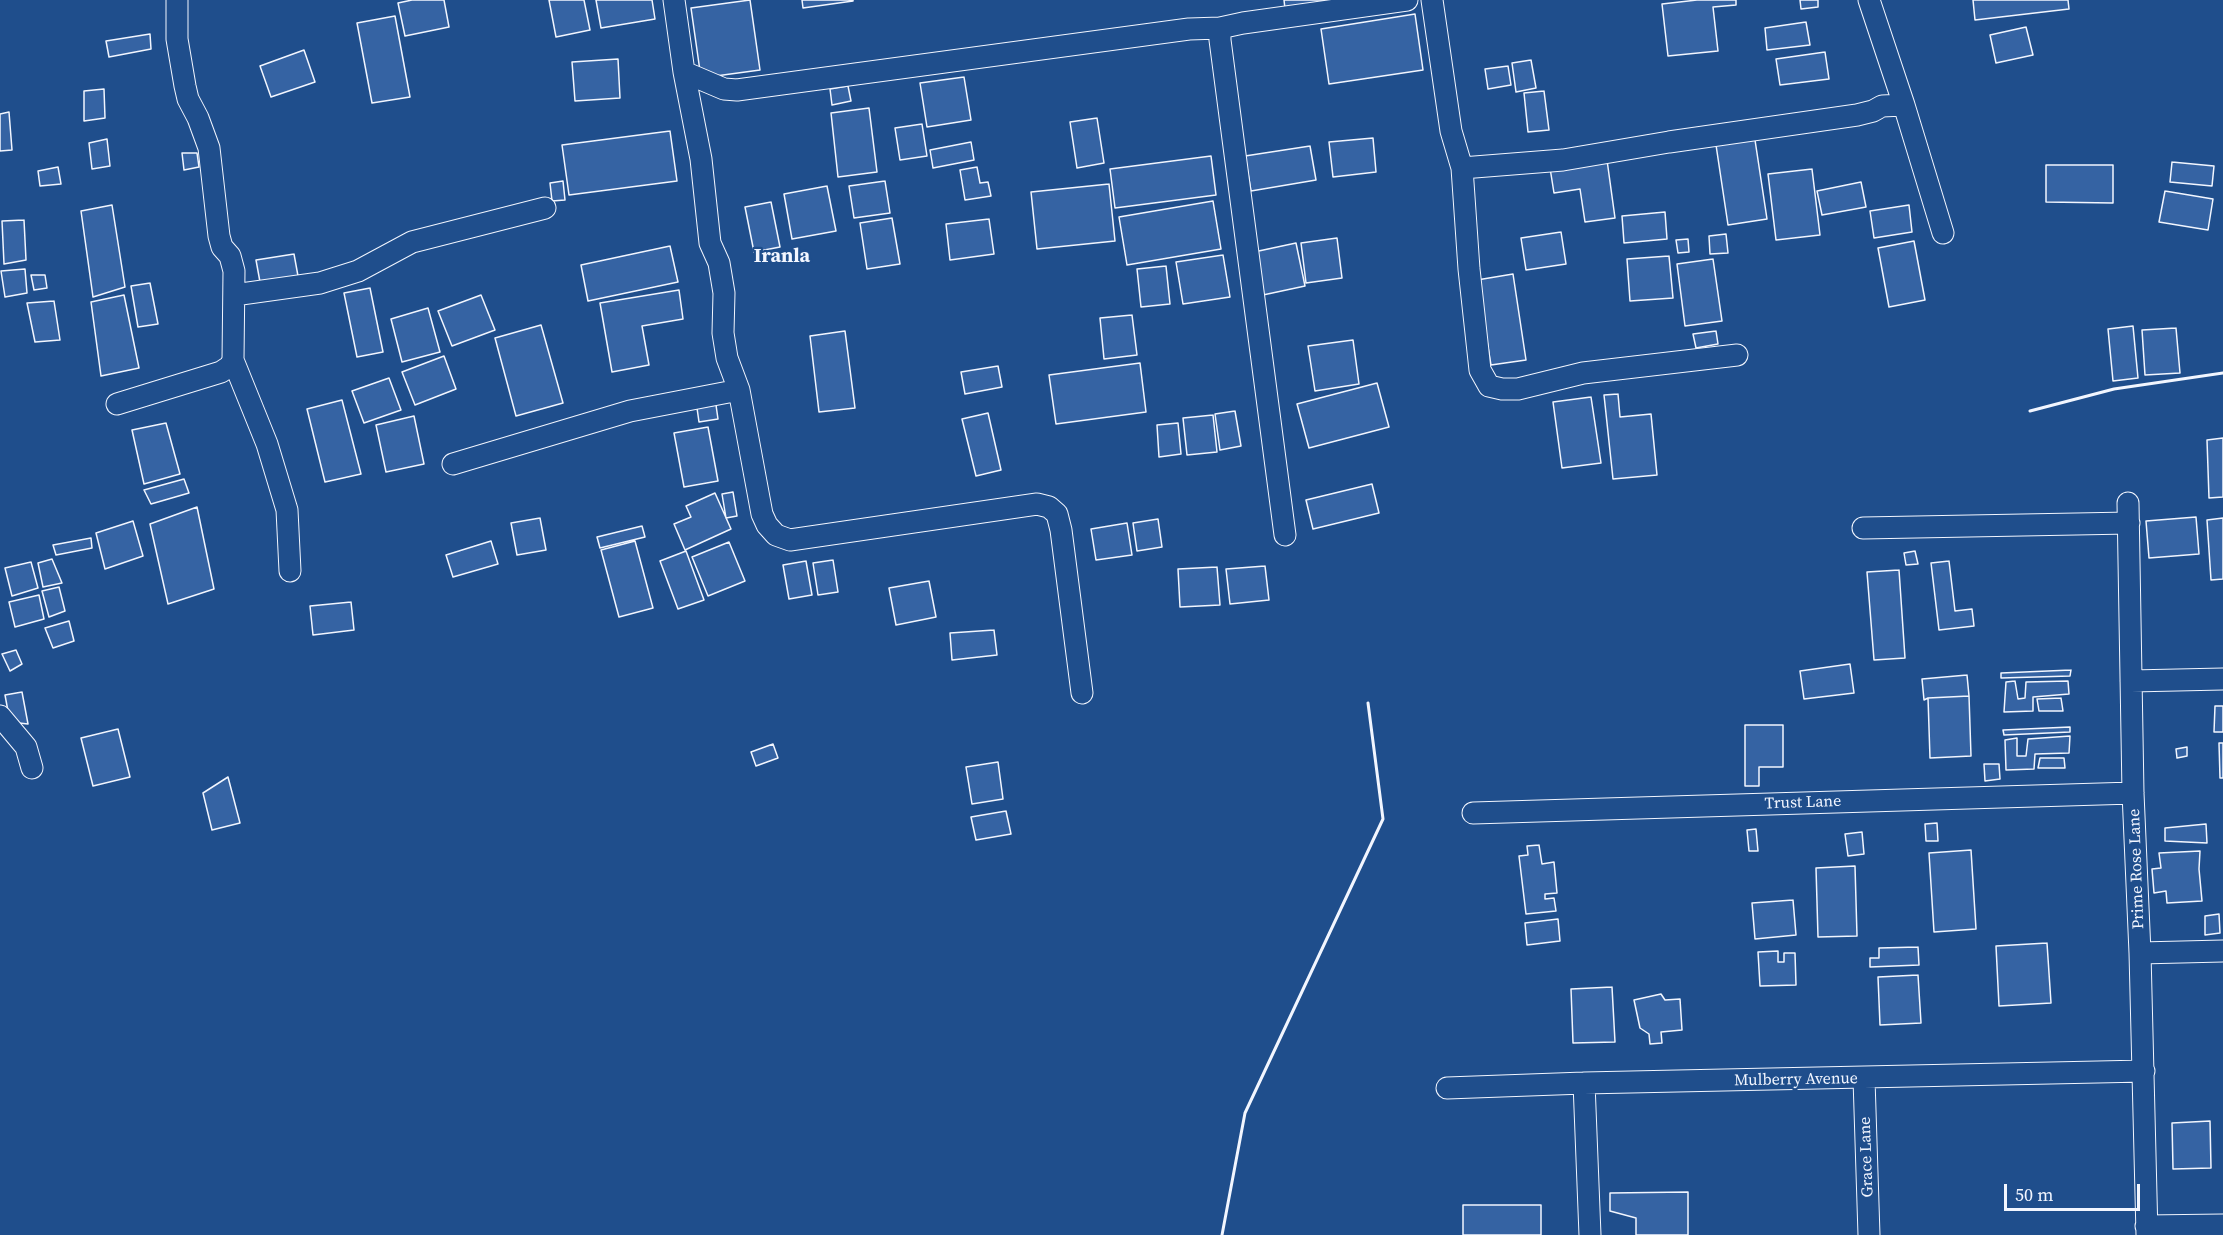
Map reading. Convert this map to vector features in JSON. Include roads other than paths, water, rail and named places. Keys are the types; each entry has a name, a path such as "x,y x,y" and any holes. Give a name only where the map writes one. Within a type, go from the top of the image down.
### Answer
{"street":[{"path":"177,0 177,39 183,77 188,99 198,118 208,148 219,236 222,247 230,256 234,271 233,360 267,444 287,510 290,571"},
{"path":"674,0 684,72 701,159 710,243 719,263 724,293 723,333 727,358 739,390 762,514 767,525 776,536 790,540 1037,504 1049,507 1057,514 1061,530 1082,693"},
{"path":"684,72 724,89 737,90 1189,28 1220,28 1407,0"},
{"path":"1432,0 1451,130 1462,168 1468,269 1480,370 1489,386 1502,389 1518,388 1583,373 1737,355"},
{"path":"1869,0 1943,233"},
{"path":"1220,28 1285,535"},
{"path":"1462,168 1563,160 1857,115 1882,106 1904,105"},
{"path":"234,295 320,283 358,271 412,242 545,208"},
{"path":"117,404 221,372 230,366 233,360"},
{"path":"453,464 630,411 739,390"},
{"name":"Prime Rose Lane","path":"1863,528 2129,513 2133,793 2144,1071 2147,1231"},
{"path":"2131,681 2223,679"},
{"path":"0,716 26,747 32,768"},
{"name":"Trust Lane","path":"1473,813 2133,793"},
{"path":"2140,953 2223,951"},
{"name":"Mulberry Avenue","path":"1447,1088 2144,1071"},
{"name":"Grace Lane","path":"1864,1079 1869,1235"},
{"path":"1584,1083 1590,1235"},
{"path":"2147,1231 2223,1225"}],"district":[{"name":"Iranla","path":"782,257"}]}
